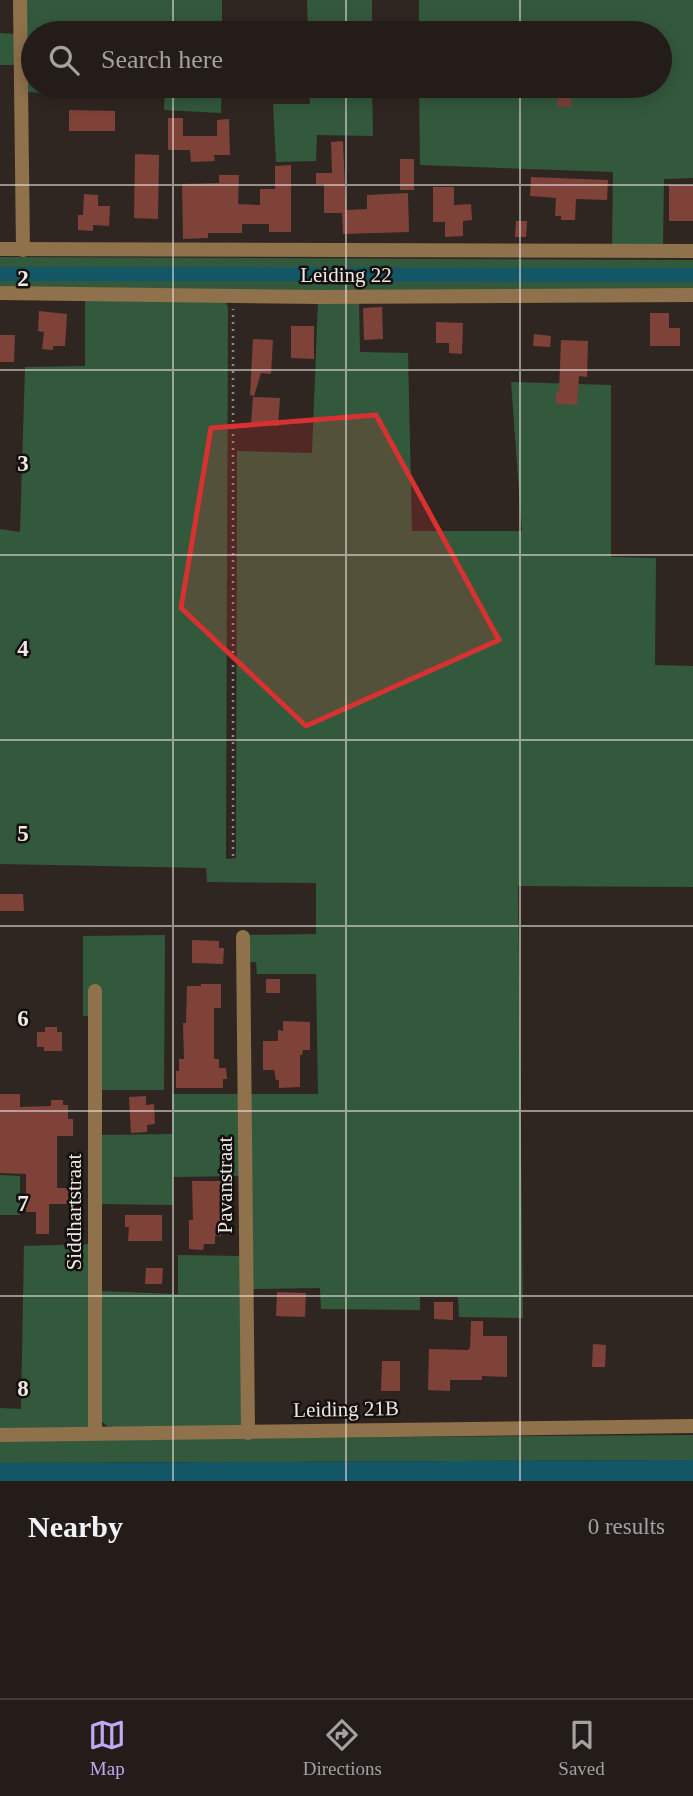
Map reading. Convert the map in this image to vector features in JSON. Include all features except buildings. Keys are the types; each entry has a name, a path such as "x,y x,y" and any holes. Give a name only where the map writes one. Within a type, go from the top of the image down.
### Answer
{"street":[{"path":"20,0 21,83"},
{"path":"21,98 23,250"},
{"name":"Leiding 22","path":"0,249 693,251"},
{"name":"Leiding 22","path":"0,293 233,296 693,295"},
{"name":"Pavanstraat","path":"243,937 248,1433"},
{"name":"Siddhartstraat","path":"95,991 96,1433"},
{"name":"Leiding 21B","path":"0,1435 693,1426"}],"path":[{"path":"233,296 233,856"}],"highlighted area":[{"path":"376,415 499,640 306,726 181,608 211,428"}],"green space":[{"path":"26,0 222,0 222,21 26,21"},
{"path":"307,0 372,0 372,21 308,21"},
{"path":"419,0 693,0 693,178 664,179 663,247 612,246 613,172 420,165 419,98 672,98 672,21 419,21"},
{"path":"0,33 15,34 14,65 0,65"},
{"path":"164,98 222,98 221,113 164,110"},
{"path":"310,98 372,98 373,136 317,135 316,161 276,162 273,104 310,104"},
{"path":"0,257 693,260 693,290 347,293 0,289"},
{"path":"85,299 225,301 228,307 226,859 236,858 237,451 312,453 318,301 359,302 360,352 408,353 412,531 522,531 511,382 611,385 611,557 656,558 655,665 693,666 693,887 518,886 523,1318 459,1317 458,1297 420,1297 420,1310 321,1309 320,1288 250,1289 250,1094 318,1094 316,974 257,974 256,962 247,962 247,935 316,934 316,883 207,882 206,868 0,864 0,529 20,532 25,367 85,366"},
{"path":"165,935 164,1090 100,1090 100,1016 83,1016 83,936"},
{"path":"172,1094 241,1094 241,1176 173,1177 173,1205 100,1204 102,1135 172,1134"},
{"path":"0,1175 20,1176 20,1215 0,1215"},
{"path":"92,1244 88,1427 0,1431 0,1408 21,1409 24,1246"},
{"path":"178,1255 243,1256 242,1424 238,1428 107,1426 101,1421 99,1291 178,1294"},
{"path":"693,1435 693,1460 0,1463 0,1440"}],"water":[{"path":"693,1460 693,1481 0,1481 0,1463"}],"waterway":[{"path":"0,274 693,275"}]}
